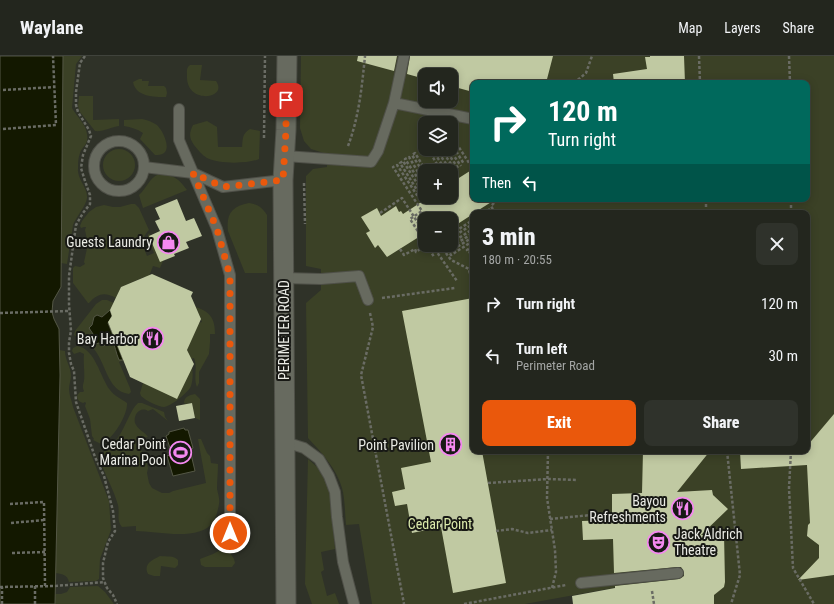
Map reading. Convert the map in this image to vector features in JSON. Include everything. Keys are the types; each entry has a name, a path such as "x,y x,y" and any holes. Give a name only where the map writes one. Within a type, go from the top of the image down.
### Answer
{"street":[{"name":"PERIMETER ROAD","path":"286,604 283,180 286,130 287,56"}],"lane":[{"path":"285,156 371,162 378,151 394,102 404,56"},
{"path":"394,102 470,118"},
{"path":"179,109 179,140 217,229 230,276 230,533"},
{"path":"122,141 130,144 138,150 144,167 142,176 137,184 129,189 120,191 111,190 103,186 97,179 94,170 94,161 104,146 112,142 122,141"},
{"path":"144,167 193,173 223,187 283,180"},
{"path":"284,278 321,279 359,276 368,300"},
{"path":"285,442 304,448 319,459 329,476 335,492 343,562 354,604"},
{"path":"581,583 678,573"}],"path":[{"path":"3,129 56,125 53,56"},
{"path":"85,56 80,63 76,92 76,105 78,112 91,136 83,155 81,168 90,194 90,204 76,225 69,276 71,331 69,353 74,371 76,402 95,457 104,476 113,511 115,531 108,542 103,563 103,578 107,588 117,604"},
{"path":"264,142 265,56"},
{"path":"343,160 354,131 362,94 365,56"},
{"path":"577,80 586,72 592,56"},
{"path":"699,56 700,80"},
{"path":"788,56 790,80"},
{"path":"3,90 55,87"},
{"path":"458,146 470,165"},
{"path":"418,164 412,155 415,153 422,164"},
{"path":"458,155 464,164"},
{"path":"447,156 454,164"},
{"path":"418,172 409,157 406,160 418,178"},
{"path":"458,168 467,161"},
{"path":"418,185 403,162 400,163 418,191"},
{"path":"418,194 417,195 397,165 393,167 422,211 420,212"},
{"path":"380,213 402,198 418,223"},
{"path":"493,210 491,206 495,202"},
{"path":"418,214 410,219 418,231"},
{"path":"458,230 470,222"},
{"path":"458,234 470,226"},
{"path":"458,239 470,231"},
{"path":"458,243 470,235"},
{"path":"470,238 450,252 451,255 470,243"},
{"path":"400,249 404,255 415,249 416,252 418,251"},
{"path":"431,252 434,257"},
{"path":"437,252 457,281"},
{"path":"445,252 450,260 469,270 470,274"},
{"path":"404,604 361,374 373,327 368,300 455,288"},
{"path":"0,313 70,312"},
{"path":"548,454 547,498 555,550 556,572 552,588"},
{"path":"727,454 740,575 731,604"},
{"path":"791,454 789,488 792,568 814,604"},
{"path":"488,483 548,479 577,480"},
{"path":"10,504 44,502 45,586"},
{"path":"550,519 602,514"},
{"path":"11,522 44,520"},
{"path":"496,531 512,529 528,534 552,530"},
{"path":"12,553 45,552"},
{"path":"2,604 1,587 55,586 105,582"},
{"path":"464,604 581,583"},
{"path":"35,586 35,604"}],"green space":[{"path":"63,56 82,56 76,64 72,108 85,127 87,138 87,141 79,155 78,173 86,191 87,198 73,225 67,264 61,263"},
{"name":"Cedar Point","path":"301,56 834,56 834,604 650,604 646,582 525,604 372,604 359,524 346,525 344,497 340,481 328,461 308,438 306,303 321,290 321,269 306,266 306,176 313,169 327,167 327,154 311,149 304,141 300,128"},
{"path":"190,65 202,65 200,80 216,81 218,87 217,92 206,96 193,92 188,85 187,76 187,68"},
{"path":"142,79 142,81 149,81 148,86 164,86 167,93 166,97 146,95 138,91 133,82"},
{"path":"79,96 93,96 93,120 119,119 119,126 101,131 95,131 80,112 78,106"},
{"path":"142,119 157,125 163,133 167,148 161,155 155,155 140,139 143,133 134,128 124,126 124,120"},
{"path":"207,121 217,127 218,147 242,147 243,136 247,131 250,129 260,131 259,159 248,162 233,163 212,160 205,157 192,142 190,133 193,125"},
{"path":"116,149 122,149 131,153 135,165 131,177 122,181 116,181 107,177 103,168 103,162 107,153"},
{"path":"159,174 169,175 176,178 187,190 143,208 139,195 150,181"},
{"path":"249,203 259,206 267,215 267,273 245,273 228,231 228,220 231,212 238,206"},
{"path":"135,204 139,208 149,230 144,236 143,240 147,256 154,253 148,239 149,233 163,261 160,268 153,266 148,279 144,277 121,287 116,298 102,294 95,297 88,303 73,283 73,268 75,266 80,267 85,264 84,262 88,244 85,230 86,227 81,228 80,226 82,221 89,212 96,207 104,205 120,207"},
{"path":"102,300 107,300 114,303 110,310 102,317 99,315 92,322 90,331 93,334 92,341 97,343 105,343 108,338 112,339 116,352 121,360 123,360 119,362 130,388 131,392 129,394 121,392 115,387 97,353 88,343 74,335 75,331 96,304"},
{"path":"196,307 205,311 211,316 215,334 210,334 209,354 199,372 199,383 197,387 195,380 195,361 194,358 191,359 187,350 195,324 202,322"},
{"path":"77,346 83,348 93,357 110,390 127,403 125,414 118,427 110,438 101,444 93,440 90,419 85,406 86,403 79,401 77,398 80,392 84,391 84,354 80,352 74,354 72,351 73,348"},
{"path":"59,350 65,351 71,373 69,391 73,407 109,501 111,530 100,559 99,579 96,581 69,582 66,576 55,573 60,375"},
{"path":"192,367 193,374 190,389 170,405 164,407 158,406 141,396 140,393 143,383 161,391"},
{"path":"195,394 200,399 200,420 195,418 192,403 184,403 187,397"},
{"path":"138,403 142,403 164,412 168,421 153,409 148,411 140,410 135,417 136,425 148,437 140,438 140,448 145,456 148,468 147,473 149,483 152,488 162,493 169,493 206,483 198,439 201,439 207,453 210,456 211,463 218,464 217,489 219,504 217,514 213,522 207,528 188,534 177,534 136,531 136,526 122,527 120,524 118,505 100,460 103,453 119,436"},
{"path":"308,459 317,467 330,488 332,497 331,508 335,549 321,552 324,570 321,572 327,596 335,593 339,604 312,604 305,584"},
{"path":"227,548 234,559 235,563 232,567 205,567 201,565 200,559"},
{"path":"160,556 170,556 176,558 178,560 178,565 175,568 161,566 160,576 148,574 147,565"},
{"path":"98,586 105,592 114,604 55,604 55,594 67,592 70,587"}],"shaded area":[{"path":"0,56 63,56 61,287 53,301 52,312 59,329 60,375 55,604 0,604"},
{"path":"110,310 112,316 108,323 123,360 119,360 112,339 108,338 103,346 99,343 95,344 92,341 93,334 89,328 92,325 94,317 97,315 102,317"},
{"name":"Cedar Point Marina Pool","path":"184,428 185,430 188,430 193,448 190,450 195,471 173,476 167,456 172,454 166,436 169,432"}],"building":[{"path":"358,56 397,56 394,71 357,61"},
{"path":"410,56 553,56 547,80 470,80 470,91 458,88 458,68 418,68 418,77 407,74"},
{"path":"684,56 685,80 614,80 613,74 647,69 645,57"},
{"path":"470,171 470,202 491,202 479,210 470,210 470,216 458,224 458,212 418,212 418,238 387,257 378,245 375,248 366,233 370,231 361,217 377,208 381,216 396,206 399,212 401,211 403,214 418,204 458,204 458,179"},
{"path":"177,199 186,221 194,218 202,236 186,242 189,248 160,262 149,236 160,231 155,221 160,219 155,208"},
{"name":"Bay Harbor","path":"152,274 193,292 191,296 201,319 187,350 194,364 177,399 130,377 108,322 112,316 110,310 121,287"},
{"name":"Point Pavilion","path":"470,299 470,454 483,454 506,583 453,593 441,527 412,533 407,504 395,506 392,492 405,489 401,468 431,462 402,311"},
{"path":"192,403 195,418 179,421 176,406"},
{"path":"834,414 834,575 798,580 819,558 819,545 807,536 808,525 810,523 807,465 741,469 740,454 810,454 810,442"},
{"path":"643,454 708,454 677,492 712,490 713,495 728,509 701,535 724,534 725,582 724,587 714,595 714,604 573,604 572,596 615,588 615,586 679,579 684,576 681,567 614,573 613,539 583,540 582,521 612,520 612,494 642,493"}],"place":[{"name":"Guests Laundry","path":"168,242"},
{"name":"Bay Harbor","path":"153,339"},
{"name":"Point Pavilion","path":"450,445"},
{"name":"Cedar Point Marina Pool","path":"181,452"},
{"name":"Bayou Refreshments","path":"682,509"},
{"name":"Jack Aldrich Theatre","path":"659,542"}],"route":[{"path":"230,533 230,276 217,229 193,173 223,187 283,180 286,100"}]}
